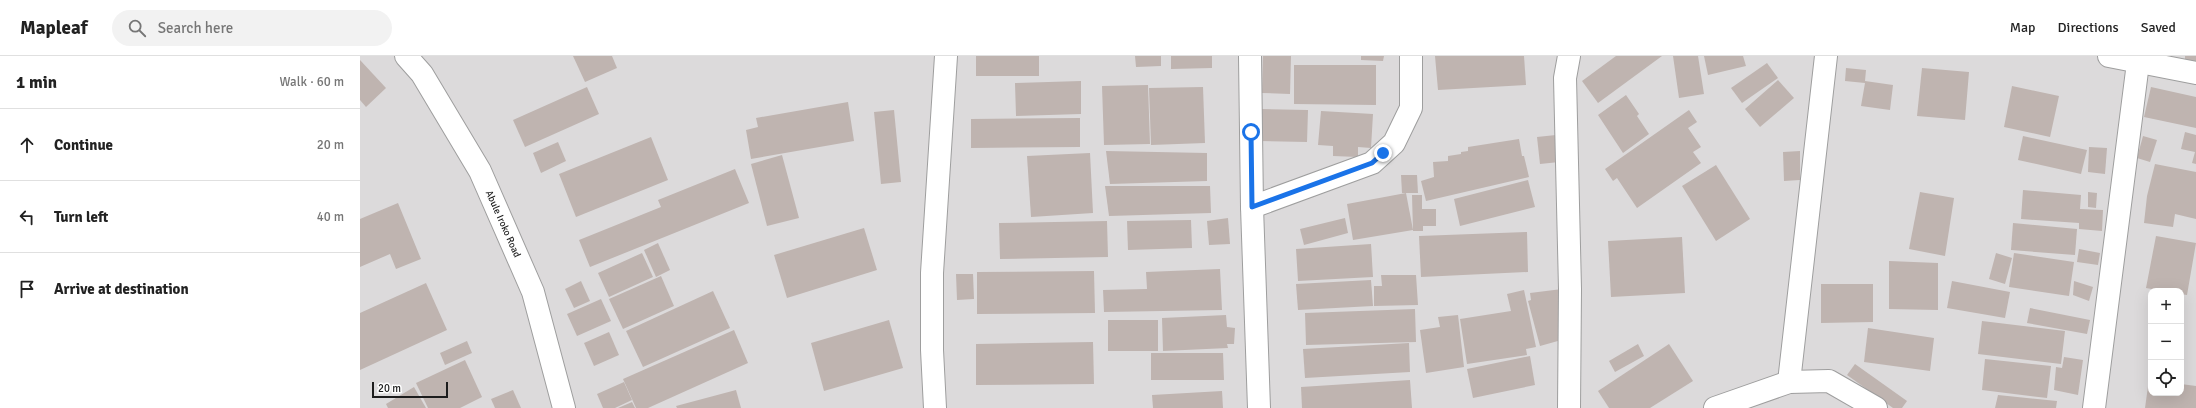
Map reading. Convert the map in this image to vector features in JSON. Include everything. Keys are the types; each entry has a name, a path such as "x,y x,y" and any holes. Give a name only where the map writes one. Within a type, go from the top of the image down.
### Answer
{"street":[{"name":"Abule Iroko Road","path":"406,56 422,74 480,171 533,292 564,408"},
{"path":"935,408 932,350 932,273 946,56"},
{"path":"1250,56 1252,207 1259,408"},
{"path":"1252,207 1372,163 1394,143 1411,108 1411,56"},
{"path":"1569,56 1565,78 1570,289 1569,408"},
{"path":"1789,382 1826,56"},
{"path":"2108,56 2196,73"},
{"path":"2094,408 2138,63"},
{"path":"1715,408 1789,382 1829,381 1876,408"}],"shaded area":[{"path":"360,56 2196,56 2196,408 360,408"}],"building":[{"path":"573,56 612,56 617,68 585,82"},
{"path":"976,56 1039,56 1039,76 976,76"},
{"path":"1135,56 1161,56 1161,66 1136,67"},
{"path":"1171,56 1212,56 1212,68 1171,69"},
{"path":"1263,56 1291,56 1290,94 1262,93"},
{"path":"1361,56 1384,56 1383,61 1361,60"},
{"path":"1435,56 1524,56 1526,85 1438,90"},
{"path":"1616,56 1662,56 1598,103 1582,81"},
{"path":"1673,56 1698,56 1704,94 1679,98"},
{"path":"1704,56 1743,56 1746,66 1708,75"},
{"path":"2185,56 2196,56 2196,66 2185,65"},
{"path":"360,60 386,88 366,107 360,100"},
{"path":"1767,63 1778,78 1742,103 1731,88"},
{"path":"1294,65 1376,65 1376,105 1294,104"},
{"path":"1846,68 1866,70 1865,81 1893,85 1890,110 1861,106 1865,83 1845,81"},
{"path":"1922,68 1969,72 1965,120 1917,116"},
{"path":"1778,80 1794,98 1760,127 1745,109"},
{"path":"1081,81 1081,114 1016,116 1015,83"},
{"path":"1148,85 1150,144 1104,145 1102,86"},
{"path":"2012,86 2059,96 2050,137 2004,127"},
{"path":"587,87 599,114 525,147 513,120"},
{"path":"1203,87 1205,143 1151,145 1149,88"},
{"path":"2151,87 2196,97 2196,128 2144,117"},
{"path":"1626,95 1639,114 1637,116 1649,134 1623,153 1598,115"},
{"path":"848,102 854,141 751,159 746,130 758,127 756,118"},
{"path":"1261,109 1308,110 1307,142 1260,141"},
{"path":"894,110 901,182 881,184 874,112"},
{"path":"1689,110 1697,122 1688,128 1701,147 1693,152 1701,163 1637,208 1617,178 1613,181 1605,169"},
{"path":"1321,111 1373,114 1371,148 1358,147 1358,157 1333,156 1333,146 1318,145"},
{"path":"1080,118 1080,147 971,148 971,119"},
{"path":"2185,132 2196,135 2196,164 2192,163 2195,152 2181,149"},
{"path":"1556,135 1559,162 1540,164 1537,137"},
{"path":"2023,136 2087,150 2081,174 2018,160"},
{"path":"2143,136 2157,140 2150,162 2137,158"},
{"path":"651,137 668,180 576,217 559,174"},
{"path":"1519,139 1522,156 1524,156 1529,177 1426,201 1421,181 1434,177 1433,162 1448,161 1448,156 1461,154 1461,152 1468,151 1468,147"},
{"path":"558,142 566,161 541,173 533,153"},
{"path":"2089,147 2107,148 2105,174 2088,172"},
{"path":"1106,151 1207,153 1207,181 1110,184"},
{"path":"1800,151 1800,180 1784,181 1783,152"},
{"path":"1090,153 1093,213 1031,217 1027,156"},
{"path":"782,155 799,218 767,226 751,164"},
{"path":"2155,164 2196,172 2196,219 2175,214 2173,227 2144,223 2147,196"},
{"path":"1716,165 1750,219 1716,241 1682,186"},
{"path":"735,169 749,203 590,267 579,240 661,207 658,200"},
{"path":"1401,175 1417,175 1418,193 1402,193"},
{"path":"1528,180 1535,207 1460,226 1454,199"},
{"path":"1105,186 1210,186 1211,213 1109,216"},
{"path":"2023,190 2081,195 2080,209 2103,210 2102,231 2079,229 2079,223 2021,219"},
{"path":"1920,192 1954,198 1945,256 1909,249"},
{"path":"2088,192 2097,193 2096,208 2088,207"},
{"path":"1406,193 1413,230 1353,240 1347,204"},
{"path":"1412,195 1422,195 1422,209 1436,209 1436,226 1423,226 1423,231 1413,231"},
{"path":"398,203 421,259 396,269 390,254 360,267 360,219"},
{"path":"1228,218 1230,244 1209,245 1207,221"},
{"path":"1345,218 1348,233 1304,245 1300,229"},
{"path":"1191,220 1192,248 1128,250 1127,221"},
{"path":"1107,221 1108,257 1000,259 999,223"},
{"path":"2013,223 2077,229 2075,255 2011,250"},
{"path":"864,228 877,270 787,298 774,255"},
{"path":"1527,232 1528,272 1421,277 1419,236"},
{"path":"2156,236 2196,243 2187,295 2184,294 2184,288 2146,288"},
{"path":"1682,237 1685,293 1611,297 1608,241"},
{"path":"658,243 670,270 656,277 644,250"},
{"path":"1371,244 1373,277 1298,281 1296,249"},
{"path":"2079,249 2100,253 2098,265 2077,262"},
{"path":"642,253 653,277 609,297 598,273"},
{"path":"1996,253 2012,258 2005,284 1989,279"},
{"path":"2014,253 2074,262 2069,296 2009,287"},
{"path":"1889,261 1938,263 1938,310 1889,309"},
{"path":"1220,269 1222,310 1104,312 1103,290 1147,289 1146,272"},
{"path":"1094,271 1095,313 977,314 977,272"},
{"path":"956,274 973,274 974,299 957,300"},
{"path":"1381,275 1416,275 1418,305 1374,306 1374,286 1382,286"},
{"path":"661,276 674,306 623,329 609,299"},
{"path":"1371,280 1373,306 1298,310 1296,284"},
{"path":"581,281 590,301 574,308 565,289"},
{"path":"1952,281 2010,292 2005,318 1947,308"},
{"path":"2074,281 2093,287 2089,301 2073,295"},
{"path":"426,283 447,330 360,370 360,313"},
{"path":"1821,284 1873,284 1873,322 1821,323"},
{"path":"1562,289 1565,339 1540,346 1528,301 1531,300 1530,293"},
{"path":"1524,290 1536,347 1526,349 1527,355 1467,364 1460,319 1511,311 1507,294"},
{"path":"713,291 730,328 643,367 626,331"},
{"path":"601,299 611,321 577,336 567,314"},
{"path":"2030,308 2090,320 2087,334 2027,323"},
{"path":"1415,309 1416,342 1306,345 1305,313"},
{"path":"1226,315 1227,327 1235,328 1234,344 1227,344 1228,348 1163,351 1162,318"},
{"path":"1458,315 1464,367 1426,373 1420,330 1440,327 1438,317"},
{"path":"889,320 903,368 824,391 811,343"},
{"path":"1108,320 1158,320 1158,351 1108,351"},
{"path":"1982,321 2065,331 2061,364 1978,354"},
{"path":"1868,328 1934,338 1930,371 1864,362"},
{"path":"734,330 748,363 648,408 636,408 623,379"},
{"path":"609,332 619,355 594,366 584,343"},
{"path":"467,341 472,353 445,365 440,353"},
{"path":"1093,342 1094,384 976,385 976,344"},
{"path":"1409,343 1410,372 1305,378 1303,349"},
{"path":"1638,344 1644,356 1615,372 1609,361"},
{"path":"1669,344 1693,381 1650,408 1609,408 1598,391"},
{"path":"1151,353 1223,353 1224,380 1151,380"},
{"path":"1530,356 1535,385 1473,398 1467,369"},
{"path":"2064,357 2083,360 2078,395 2054,390 2056,367 2062,368"},
{"path":"1985,359 2051,366 2047,398 1982,390"},
{"path":"465,360 482,397 460,408 428,408 416,383"},
{"path":"1855,364 1907,401 1902,408 1893,408 1847,375"},
{"path":"1410,380 1412,408 1302,408 1301,387"},
{"path":"624,382 632,400 615,408 603,408 597,394"},
{"path":"2184,384 2196,386 2196,408 2145,408 2148,386 2148,396 2184,396"},
{"path":"414,387 426,408 388,408 386,404"},
{"path":"513,390 521,408 495,408 491,399"},
{"path":"736,390 741,408 677,408 676,406"},
{"path":"1222,391 1223,408 1153,408 1152,395"},
{"path":"1998,395 2057,401 2056,408 1995,408"},
{"path":"632,402 635,408 618,408"}],"route":[{"path":"1251,132 1252,207 1372,163 1383,153"}]}
